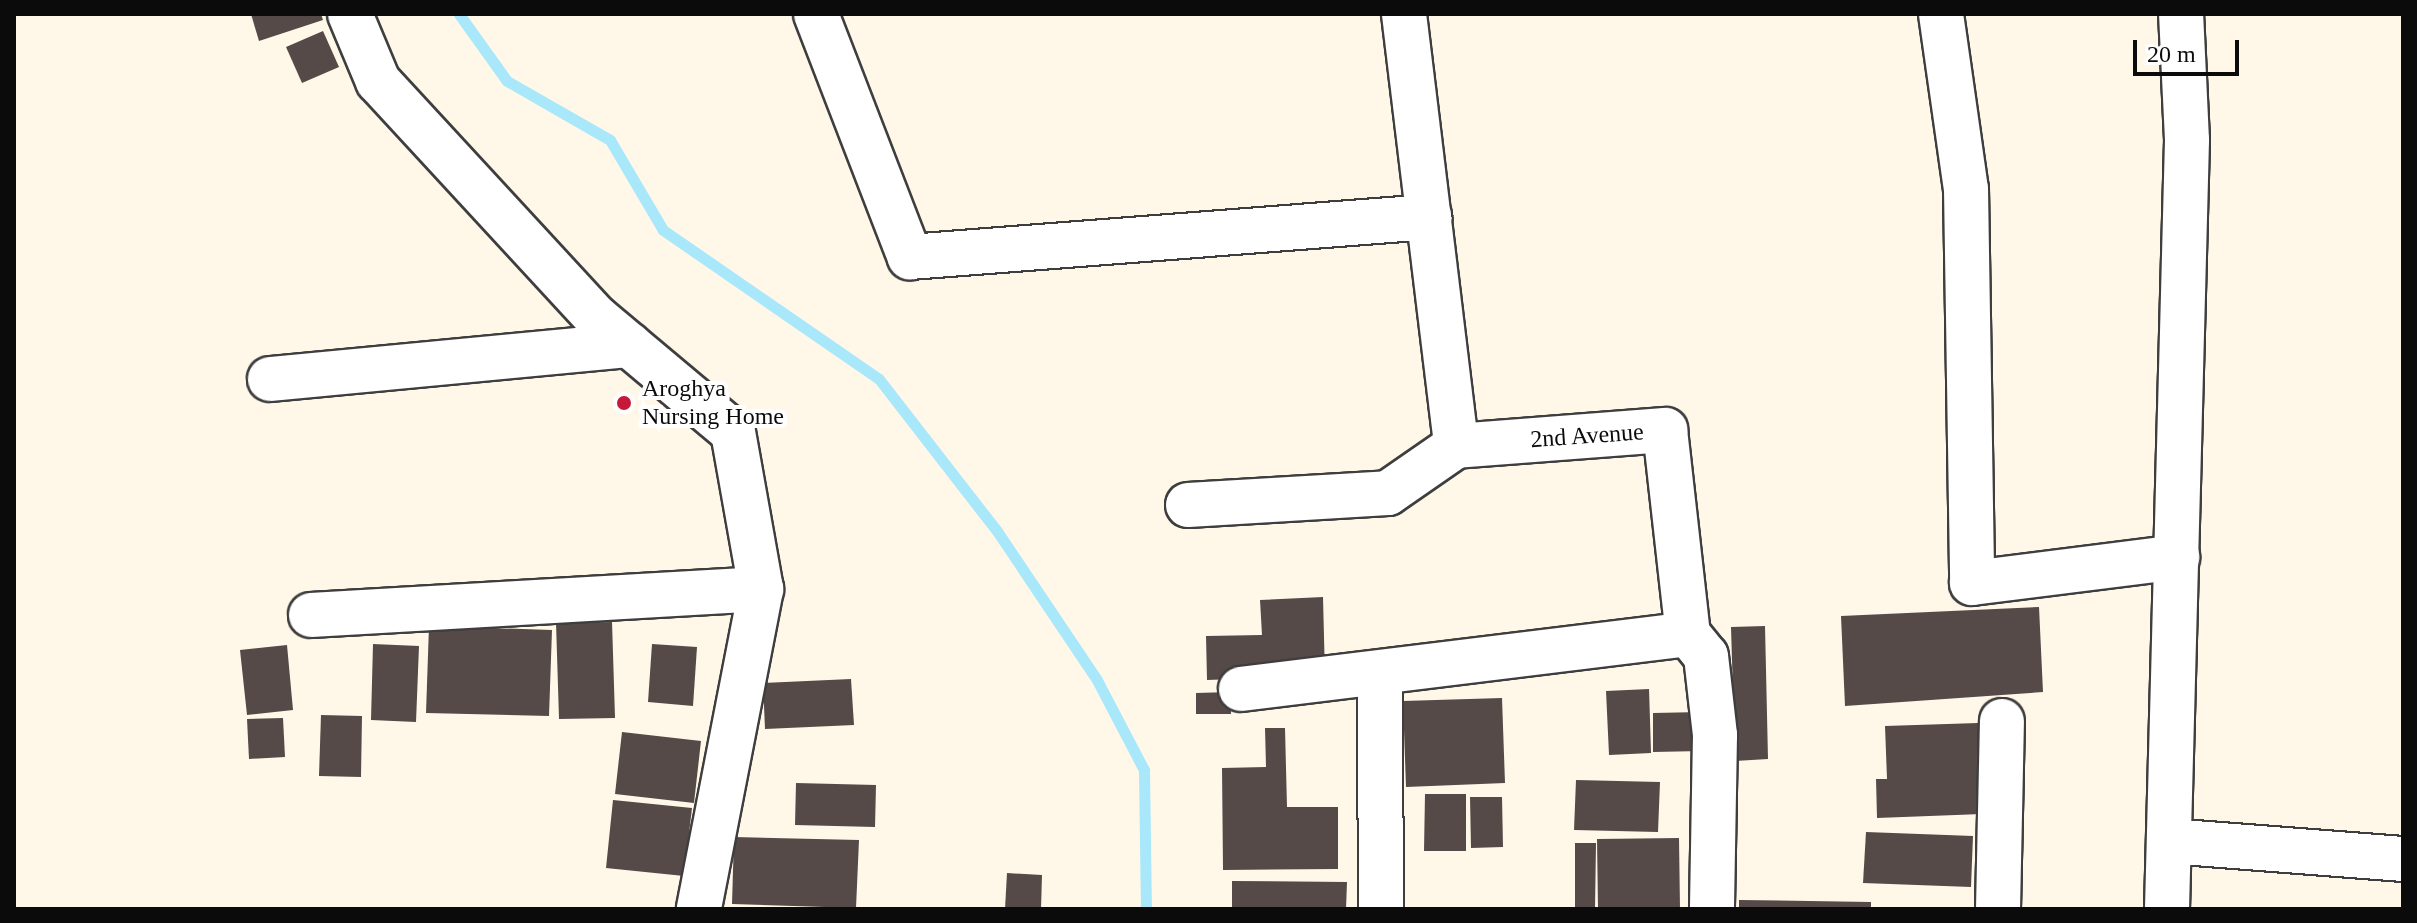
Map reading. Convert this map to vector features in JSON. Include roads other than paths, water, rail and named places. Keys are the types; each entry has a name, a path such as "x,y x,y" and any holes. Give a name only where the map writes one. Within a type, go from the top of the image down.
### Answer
{"street":[{"path":"350,14 378,81 597,318 733,432 761,589 705,908"},
{"path":"816,14 910,257 1429,217"},
{"path":"1188,505 1388,493 1456,446 1404,14"},
{"path":"1941,14 1966,189 1972,583 2177,557"},
{"path":"2167,909 2187,140 2181,14"},
{"path":"270,379 629,345"},
{"name":"2nd Avenue","path":"1456,446 1665,430 1688,634 1706,656 1715,735 1712,909"},
{"path":"311,615 761,589"},
{"path":"1241,689 1688,634"},
{"path":"1380,673 1381,909"},
{"path":"1998,909 2002,721"},
{"path":"2169,841 2403,859"}],"waterway":[{"path":"459,14 507,81 610,140 663,230 879,379 997,531 1097,680 1144,770 1146,909"}],"place":[{"name":"Aroghya Nursing Home","path":"624,403"}]}
